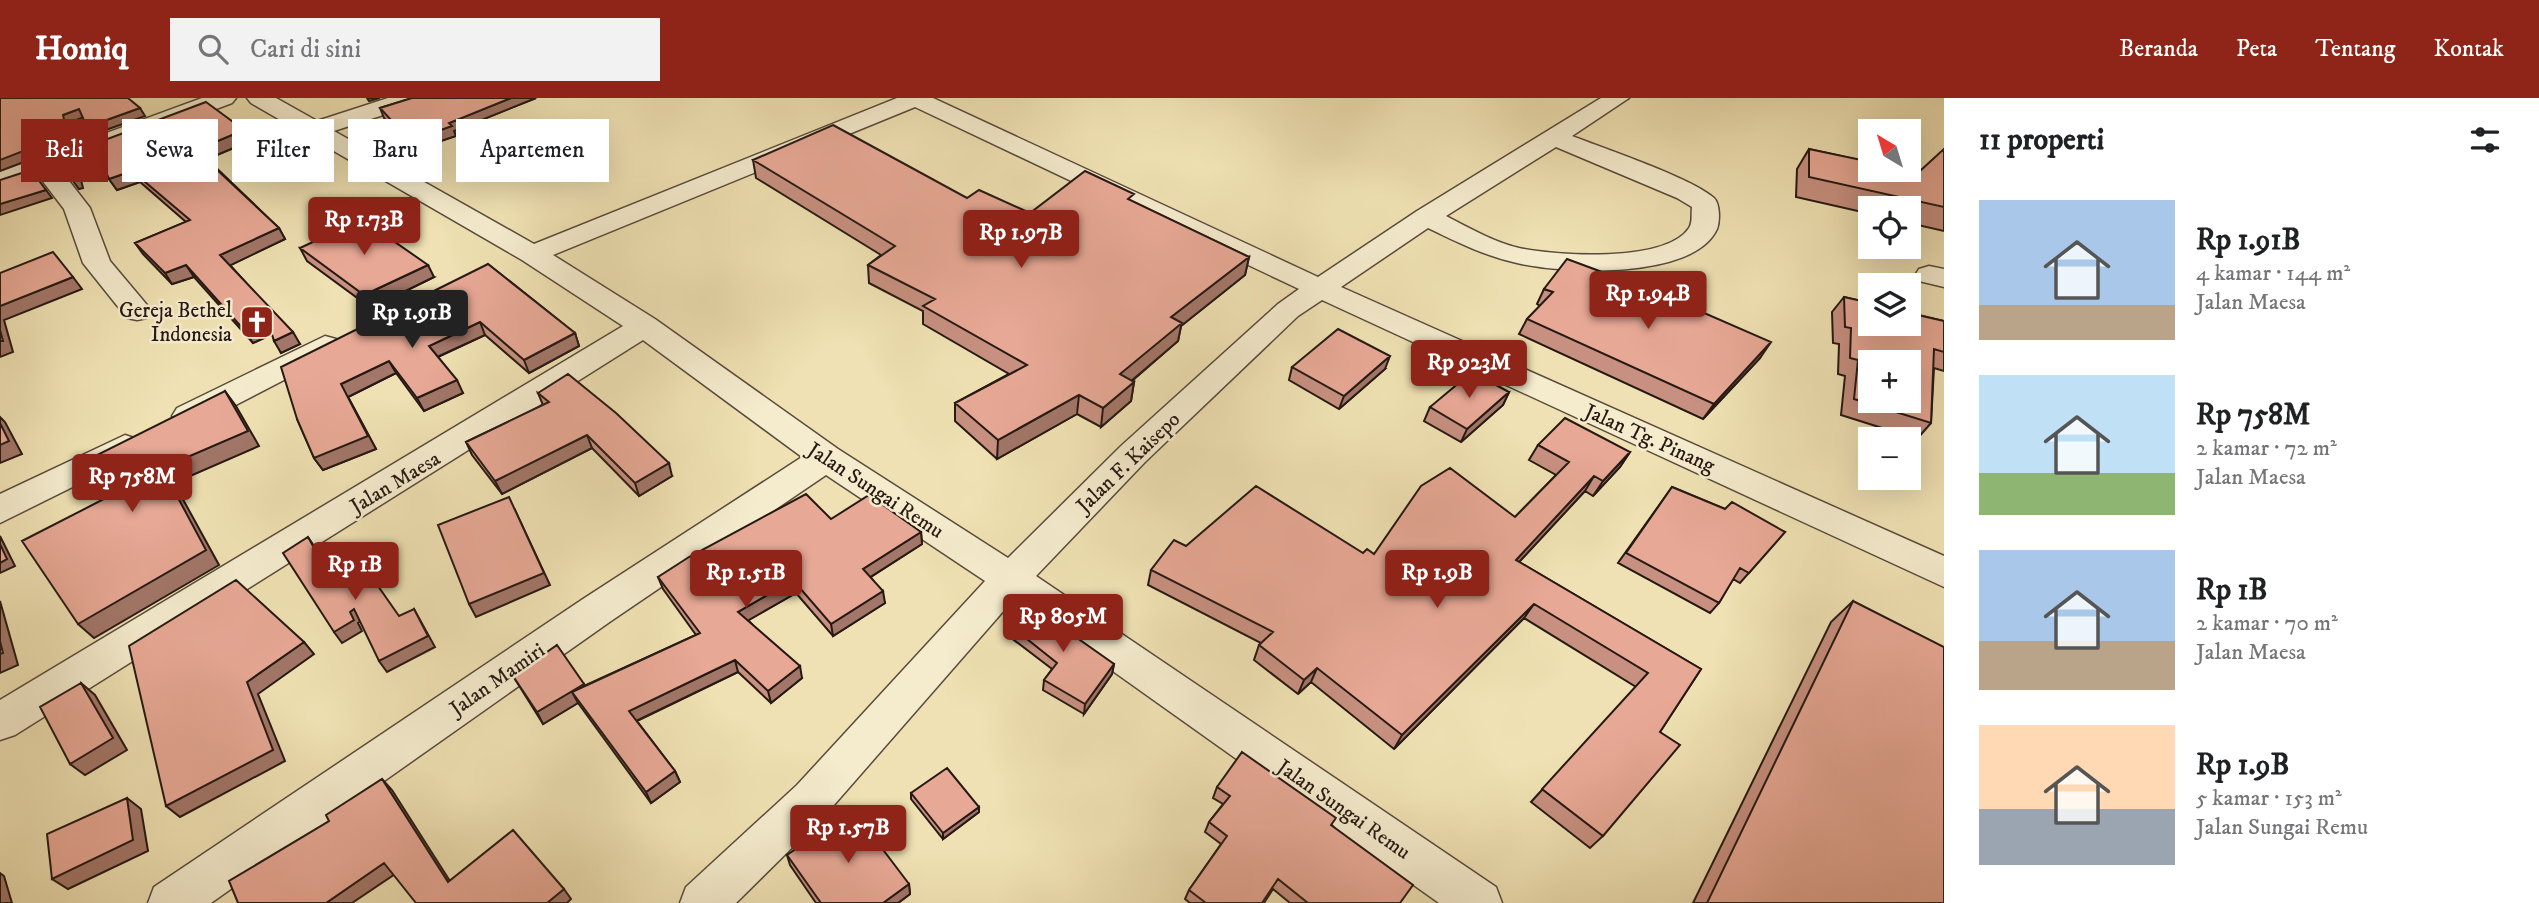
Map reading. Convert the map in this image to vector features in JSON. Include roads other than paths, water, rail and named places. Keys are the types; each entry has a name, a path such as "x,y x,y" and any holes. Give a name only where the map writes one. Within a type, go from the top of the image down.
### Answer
{"street":[{"path":"108,142 224,98"},
{"name":"Jalan Sungai Remu","path":"259,98 298,119"},
{"path":"334,123 412,98"},
{"path":"484,267 915,98"},
{"name":"Jalan Tg. Pinang","path":"915,98 1317,288 1944,572"},
{"name":"Jalan F. Kaisepo","path":"703,903 812,799 906,696 973,617 1133,454 1288,310 1317,288 1617,98"},
{"path":"1426,218 1486,245 1520,256 1545,258 1640,261 1680,250 1699,238 1708,215 1705,204 1686,192 1553,137"},
{"name":"Jalan Sungai Remu","path":"334,139 527,251 645,326 826,457 1012,579 1479,903"},
{"path":"0,181 21,174"},
{"path":"57,182 77,208 97,263 137,311"},
{"name":"Jalan Maesa","path":"0,722 645,326"},
{"path":"0,510 347,335"},
{"name":"Jalan Mamiri","path":"171,903 597,610 826,457"}],"place":[{"name":"Gereja Bethel Indonesia","path":"257,322"}]}
